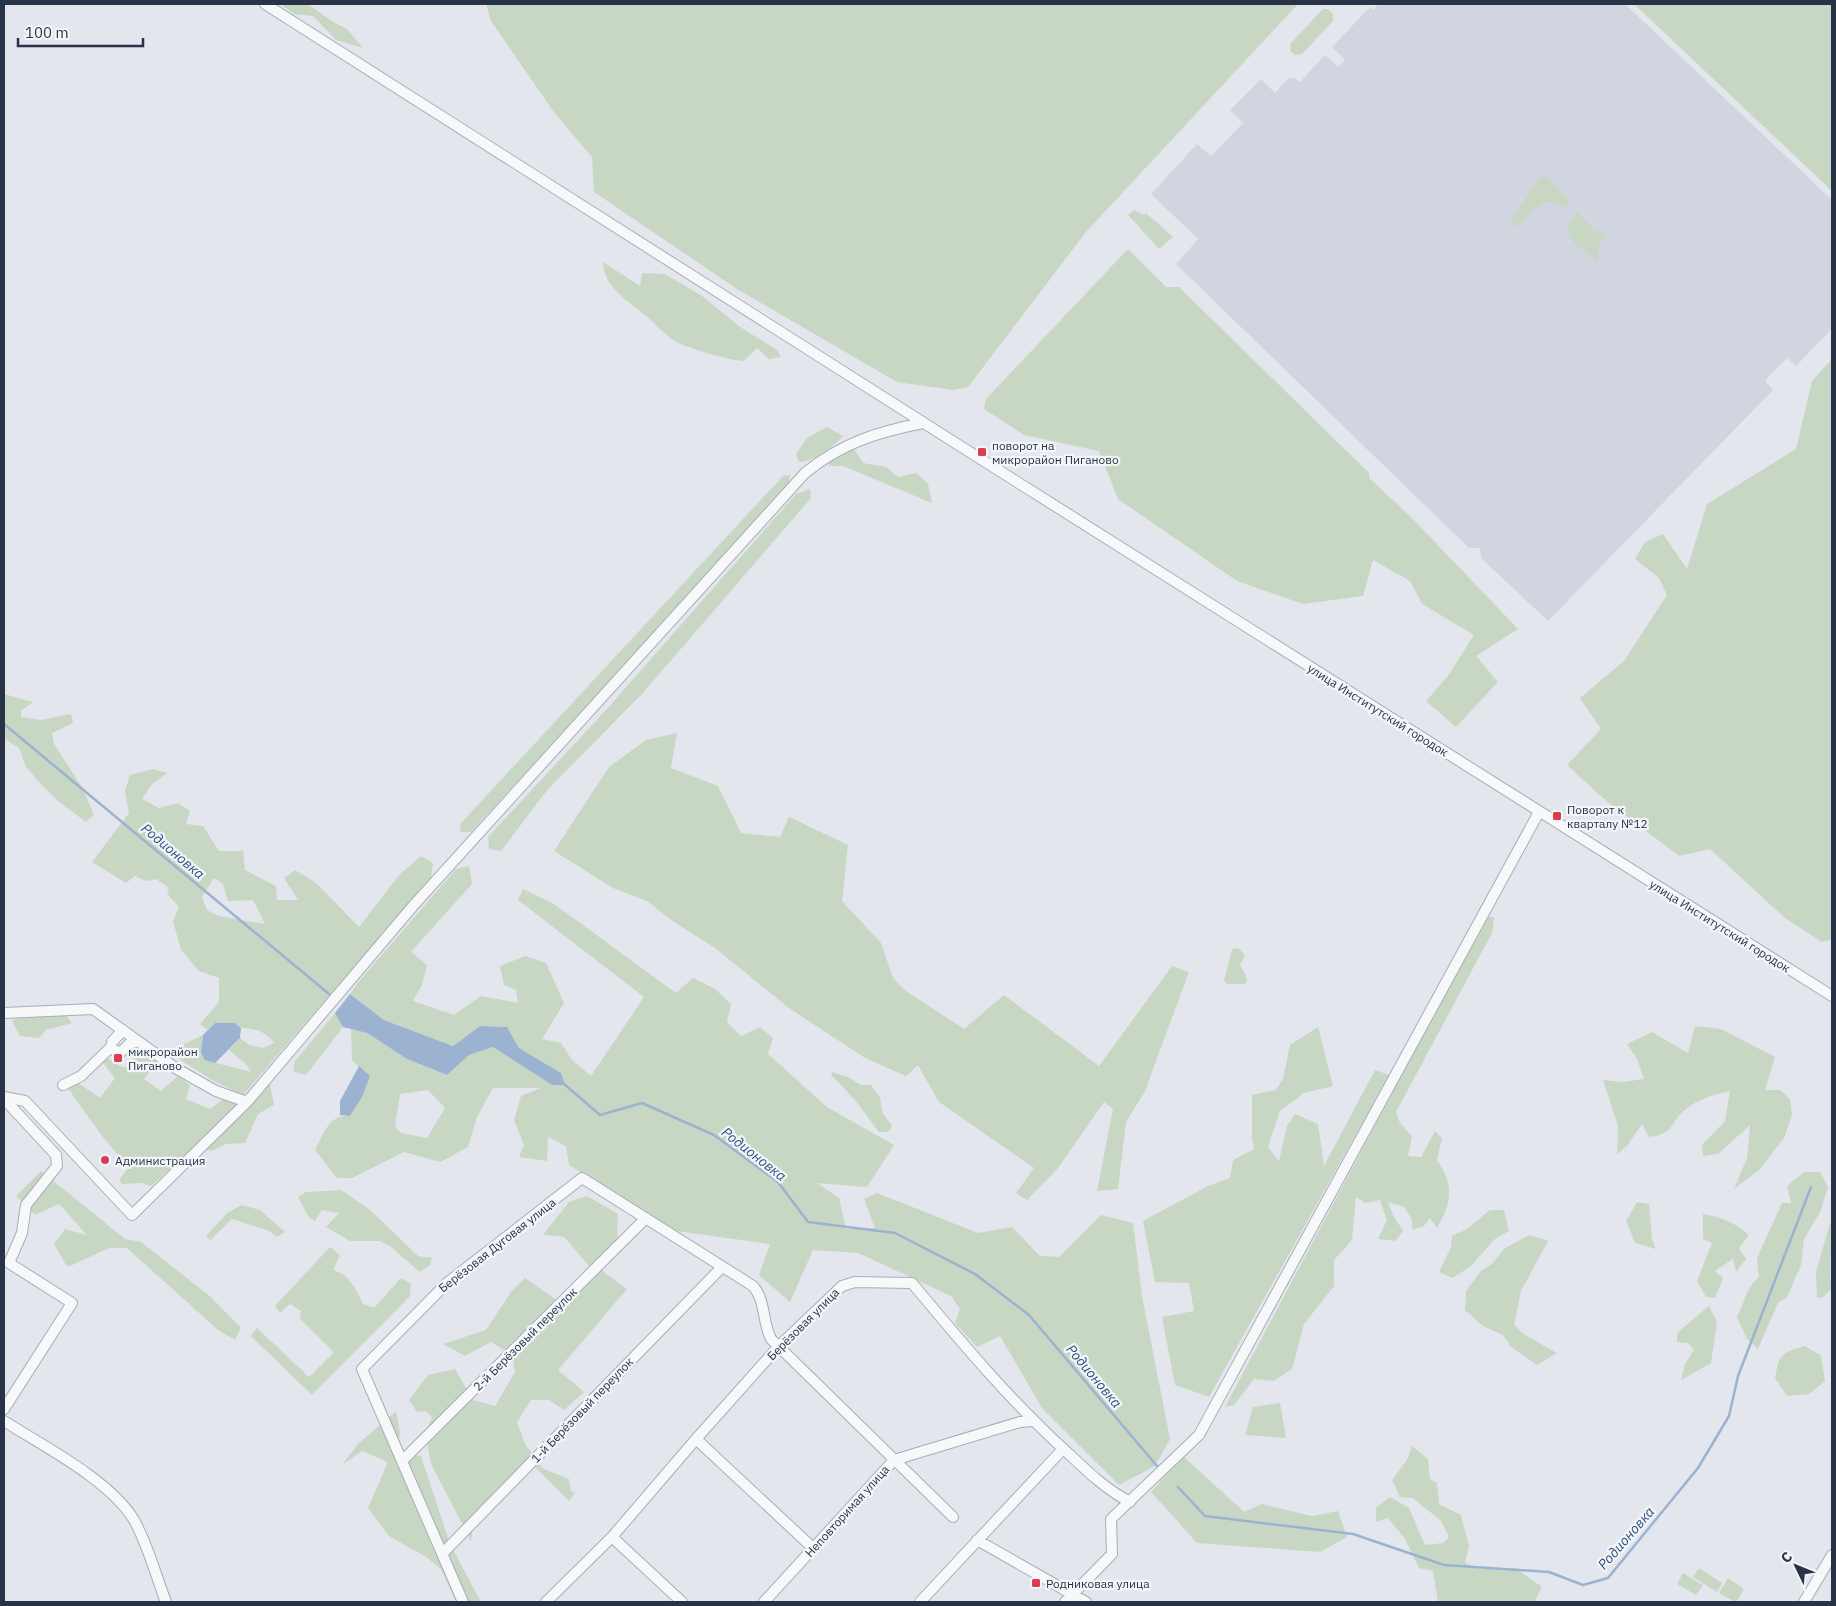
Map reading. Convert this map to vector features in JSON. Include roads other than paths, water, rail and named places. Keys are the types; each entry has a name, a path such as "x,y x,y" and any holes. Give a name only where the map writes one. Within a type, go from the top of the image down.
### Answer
{"street":[{"name":"улица Институтский городок","path":"265,4 924,423 1832,996"},
{"path":"4,1098 25,1101 132,1215 261,1086 413,906 805,473 825,456 846,444 888,430 924,423"},
{"path":"1065,1602 1112,1554 1111,1519 1199,1435 1539,812"},
{"path":"4,1013 93,1009 177,1069 216,1091 246,1102"},
{"path":"63,1085 81,1076 111,1047 112,1042 123,1030"},
{"path":"111,1047 115,1051 121,1052 129,1044 138,1041"},
{"path":"4,1098 56,1155 57,1166 26,1205 22,1233 10,1263 72,1303 4,1409"},
{"name":"Берёзовая Дуговая улица","path":"463,1602 362,1368 447,1283 582,1178 753,1286 760,1294 767,1331 771,1339 952,1517"},
{"name":"2-й Берёзовый переулок","path":"403,1460 646,1218"},
{"name":"1-й Берёзовый переулок","path":"442,1554 722,1266"},
{"name":"Берёзовая улица","path":"546,1602 612,1537 779,1346 842,1286 855,1282 912,1283 961,1343 1033,1421 1109,1491 1130,1502"},
{"path":"4,1421 94,1479 116,1500 133,1520 166,1602"},
{"name":"Неповторимая улица","path":"764,1602 894,1460 1020,1422 1033,1421"},
{"path":"696,1439 813,1548"},
{"path":"920,1602 1063,1449"},
{"path":"612,1537 682,1602"},
{"path":"977,1540 1086,1602"},
{"path":"1804,1602 1832,1555"}],"water":[{"path":"350,994 384,1020 453,1046 480,1026 507,1027 519,1048 561,1073 565,1085 552,1085 493,1047 469,1055 447,1075 407,1059 367,1033 343,1027 335,1013"},
{"path":"215,1023 235,1023 241,1028 240,1038 215,1063 205,1060 201,1053 203,1035"},
{"path":"359,1066 370,1076 362,1097 350,1116 340,1115 340,1101"}],"waterway":[{"name":"Родионовка","path":"4,724 329,994"},
{"name":"Родионовка","path":"564,1084 600,1115 642,1103 714,1135 778,1182 808,1222 895,1233 975,1274 1029,1315 1157,1466"},
{"name":"Родионовка","path":"1178,1487 1205,1516 1353,1534 1444,1565 1549,1572 1583,1585 1608,1578 1698,1468 1729,1416 1738,1376 1811,1187"}],"place":[{"name":"поворот на микрорайон Пиганово","path":"982,452"},
{"name":"Поворот к кварталу №12","path":"1557,816"},
{"name":"микрорайон Пиганово","path":"118,1058"},
{"name":"Администрация","path":"105,1160"},
{"name":"Родниковая улица","path":"1036,1583"}]}
